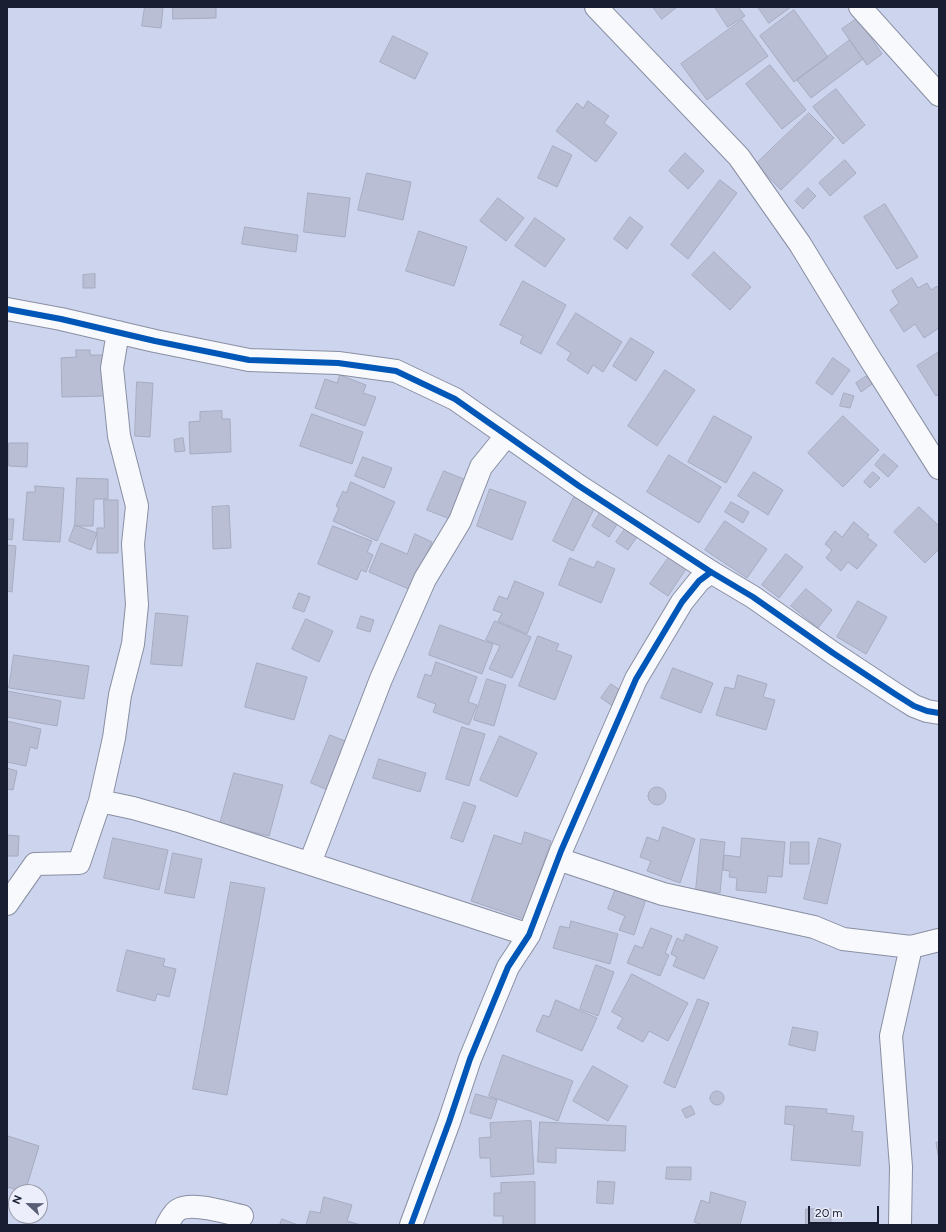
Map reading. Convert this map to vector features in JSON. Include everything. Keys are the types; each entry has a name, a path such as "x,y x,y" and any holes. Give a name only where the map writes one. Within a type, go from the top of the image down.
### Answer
{"street":[{"path":"596,7 739,157 800,244 871,361 939,468"},
{"path":"860,7 939,95"},
{"path":"7,309 53,317 155,341 250,360 338,363 396,371 454,399 579,486 711,572 753,597 833,653 914,706 927,711 939,712"},
{"path":"7,904 35,864 78,863 100,801 114,738 120,694 133,644 137,606 133,544 137,506 119,436 112,368 118,332"},
{"path":"310,863 381,679 425,579 460,521 481,467 506,436"},
{"path":"411,1225 449,1122 470,1059 508,967 529,935 558,859 636,679 682,602 699,581 711,572"},
{"path":"100,801 133,808 182,822 529,935"},
{"path":"558,859 663,894 814,927 843,939 911,947 939,940"},
{"path":"900,1225 901,1167 891,1036 911,947"},
{"path":"167,1225 176,1210 185,1206 208,1208 242,1216"}],"building":[{"path":"145,7 163,7 161,28 142,26"},
{"path":"173,7 216,7 216,18 173,19"},
{"path":"653,7 677,7 662,19"},
{"path":"715,7 738,7 745,16 728,27"},
{"path":"758,7 791,7 769,23"},
{"path":"794,10 828,57 794,82 760,36"},
{"path":"858,18 882,54 867,65 842,29"},
{"path":"742,20 768,56 707,100 681,64"},
{"path":"393,36 428,53 415,79 380,62"},
{"path":"850,40 863,59 811,98 797,80"},
{"path":"770,65 806,110 782,129 746,84"},
{"path":"836,89 865,125 843,144 813,107"},
{"path":"588,101 609,116 604,123 617,133 596,162 556,131 577,103 583,108"},
{"path":"809,113 834,138 781,190 756,164"},
{"path":"553,146 572,155 557,187 538,178"},
{"path":"685,153 704,171 688,189 669,171"},
{"path":"845,160 856,173 830,196 819,183"},
{"path":"367,173 411,182 403,220 358,210"},
{"path":"720,180 737,193 688,259 671,245"},
{"path":"808,188 816,196 803,209 795,201"},
{"path":"308,193 350,198 345,237 304,232"},
{"path":"498,198 524,218 506,241 480,221"},
{"path":"885,204 918,257 897,269 864,217"},
{"path":"630,217 643,227 627,249 614,239"},
{"path":"535,218 565,239 545,267 515,246"},
{"path":"245,227 298,235 296,252 242,244"},
{"path":"419,231 467,247 454,286 406,271"},
{"path":"714,252 751,287 730,310 692,275"},
{"path":"95,274 95,288 83,288 83,275"},
{"path":"912,278 918,288 927,283 931,290 937,286 939,289 939,328 924,338 915,324 904,332 890,310 899,303 892,291"},
{"path":"523,281 566,305 541,354 520,343 523,336 500,325"},
{"path":"576,313 622,342 603,372 593,365 588,374 567,360 571,353 557,344"},
{"path":"631,338 654,352 636,381 613,366"},
{"path":"76,350 90,350 90,355 104,355 105,396 62,397 61,358 76,357"},
{"path":"939,352 939,394 936,396 917,366"},
{"path":"833,358 850,370 832,395 816,383"},
{"path":"665,370 695,390 657,446 628,426"},
{"path":"340,375 366,385 363,393 376,397 365,426 315,408 325,379 337,383"},
{"path":"867,376 872,384 861,392 856,383"},
{"path":"137,382 153,383 150,437 135,436"},
{"path":"844,393 854,396 850,408 840,406"},
{"path":"222,411 222,419 230,419 231,452 190,454 189,422 200,421 200,412"},
{"path":"312,414 363,432 352,464 300,446"},
{"path":"714,416 752,437 726,483 688,462"},
{"path":"843,416 879,450 843,487 808,453"},
{"path":"183,438 185,451 175,452 174,440"},
{"path":"9,443 28,443 27,467 9,466"},
{"path":"884,454 898,466 888,477 875,465"},
{"path":"669,455 721,487 699,523 647,492"},
{"path":"363,457 392,468 384,488 355,476"},
{"path":"444,471 466,480 450,519 427,510"},
{"path":"754,472 783,490 768,515 738,496"},
{"path":"873,472 880,478 870,488 864,482"},
{"path":"77,478 108,479 108,499 94,499 93,526 75,526"},
{"path":"351,482 395,502 377,541 333,521 339,508 336,506 343,491 346,493"},
{"path":"35,486 64,488 60,542 23,540 27,492 35,492"},
{"path":"490,489 526,502 512,540 477,526"},
{"path":"574,497 595,507 573,551 553,541"},
{"path":"104,500 118,500 118,553 97,553 97,528 104,528"},
{"path":"731,502 749,512 743,523 725,512"},
{"path":"229,506 231,548 213,549 212,507"},
{"path":"919,507 939,526 939,549 925,563 894,532"},
{"path":"603,508 621,518 609,537 592,526"},
{"path":"7,519 14,519 12,540 7,539"},
{"path":"725,521 767,549 747,578 705,550"},
{"path":"854,522 869,535 867,537 877,545 857,569 848,562 841,571 826,558 832,550 825,544 835,531 842,537"},
{"path":"75,525 97,533 91,550 69,541"},
{"path":"333,526 372,541 367,552 373,555 366,572 361,570 357,580 318,564"},
{"path":"627,526 639,534 628,550 616,542"},
{"path":"415,534 432,542 411,590 369,572 381,543 407,554"},
{"path":"7,545 16,546 12,592 7,591"},
{"path":"786,554 803,567 779,598 762,585"},
{"path":"669,557 686,569 668,596 650,584"},
{"path":"570,558 594,568 597,561 615,569 601,603 559,585"},
{"path":"515,581 544,593 527,634 498,621 502,613 493,610 499,596 507,599"},
{"path":"806,589 832,610 818,628 791,606"},
{"path":"299,593 310,597 304,612 293,608"},
{"path":"858,601 887,617 866,654 837,637"},
{"path":"156,613 188,616 182,666 151,664"},
{"path":"361,616 374,620 370,632 357,628"},
{"path":"306,619 333,631 319,662 292,649"},
{"path":"495,621 531,637 512,678 489,669 500,646 486,640"},
{"path":"440,625 493,644 482,674 429,655"},
{"path":"538,636 559,644 556,650 572,656 555,700 519,686"},
{"path":"14,655 89,666 84,699 9,688"},
{"path":"436,662 477,677 468,702 477,705 469,725 433,712 436,704 417,697 425,674 431,676"},
{"path":"257,663 307,677 294,720 245,707"},
{"path":"673,668 713,683 701,713 661,698"},
{"path":"738,675 767,684 763,697 775,700 766,730 716,715 725,687 734,689"},
{"path":"487,679 506,685 494,726 474,720"},
{"path":"611,684 623,692 614,707 601,698"},
{"path":"7,691 61,701 57,726 7,717"},
{"path":"7,721 41,729 37,749 30,747 26,766 7,762"},
{"path":"462,727 485,734 469,786 446,779"},
{"path":"330,735 350,743 330,791 311,783"},
{"path":"500,736 537,753 517,797 480,780"},
{"path":"379,759 426,773 420,792 373,778"},
{"path":"7,768 17,771 13,790 7,789"},
{"path":"234,773 283,785 269,836 220,824"},
{"path":"657,787 661,788 665,792 665,800 661,804 657,805 653,804 649,800 648,796 649,792 653,788"},
{"path":"464,802 476,806 463,842 451,838"},
{"path":"663,827 695,839 680,883 647,871 651,861 640,857 647,837 658,841"},
{"path":"525,832 551,841 524,919 471,901 494,835 521,844"},
{"path":"7,835 19,836 18,856 7,856"},
{"path":"113,838 168,850 159,890 104,878"},
{"path":"742,838 785,842 782,877 768,876 766,893 736,890 737,878 729,877 730,871 723,870 724,855 740,857"},
{"path":"819,838 841,844 827,904 804,899"},
{"path":"701,839 725,842 720,893 696,890"},
{"path":"791,842 809,842 809,864 790,864"},
{"path":"173,853 202,859 194,898 165,893"},
{"path":"231,882 265,888 227,1095 193,1089"},
{"path":"616,888 646,899 634,935 619,930 625,916 608,909"},
{"path":"571,921 618,934 610,964 553,948 560,926 569,928"},
{"path":"651,928 672,936 665,953 669,955 660,976 627,963 635,945 642,948"},
{"path":"686,934 718,947 704,979 673,966 677,957 671,954 677,938 683,941"},
{"path":"127,950 165,959 163,966 176,969 169,997 157,994 155,1001 117,991"},
{"path":"596,965 614,972 598,1016 580,1009"},
{"path":"632,974 688,1003 668,1041 649,1031 643,1042 617,1028 623,1018 612,1012"},
{"path":"698,999 709,1003 675,1088 664,1083"},
{"path":"556,1000 597,1018 582,1051 536,1031 543,1015 549,1017"},
{"path":"793,1027 818,1032 815,1051 789,1045"},
{"path":"503,1055 573,1081 558,1121 489,1096"},
{"path":"593,1066 628,1086 608,1121 573,1101"},
{"path":"717,1091 722,1093 724,1098 722,1103 717,1105 712,1103 710,1098 712,1093"},
{"path":"476,1094 497,1100 491,1119 470,1113"},
{"path":"691,1106 695,1114 686,1118 682,1110"},
{"path":"786,1106 827,1109 826,1113 854,1116 852,1131 863,1132 860,1166 791,1160 794,1125 785,1124"},
{"path":"531,1121 534,1174 491,1177 490,1158 480,1158 479,1138 491,1137 490,1123"},
{"path":"540,1122 626,1126 625,1151 556,1148 556,1163 538,1162"},
{"path":"8,1136 39,1146 27,1184 8,1184 7,1187"},
{"path":"939,1142 939,1160 936,1143"},
{"path":"667,1167 691,1167 691,1180 666,1179"},
{"path":"598,1181 615,1182 613,1204 597,1203"},
{"path":"535,1182 535,1225 503,1225 503,1216 494,1216 494,1193 501,1193 501,1183"},
{"path":"711,1192 746,1202 740,1225 703,1225 694,1222 701,1200 709,1203"},
{"path":"324,1197 352,1205 347,1221 361,1225 306,1225 310,1211 320,1213"},
{"path":"806,1209 831,1209 831,1225 806,1225"},
{"path":"282,1219 298,1225 280,1225"}],"cycle path":[{"path":"7,309 61,319 155,341 249,360 338,363 396,371 455,399 579,486 711,572 753,597 895,694 914,706 927,711 939,713"},
{"path":"411,1225 449,1122 470,1059 508,967 529,935 561,851 636,679 682,602 699,581 711,572"}]}
